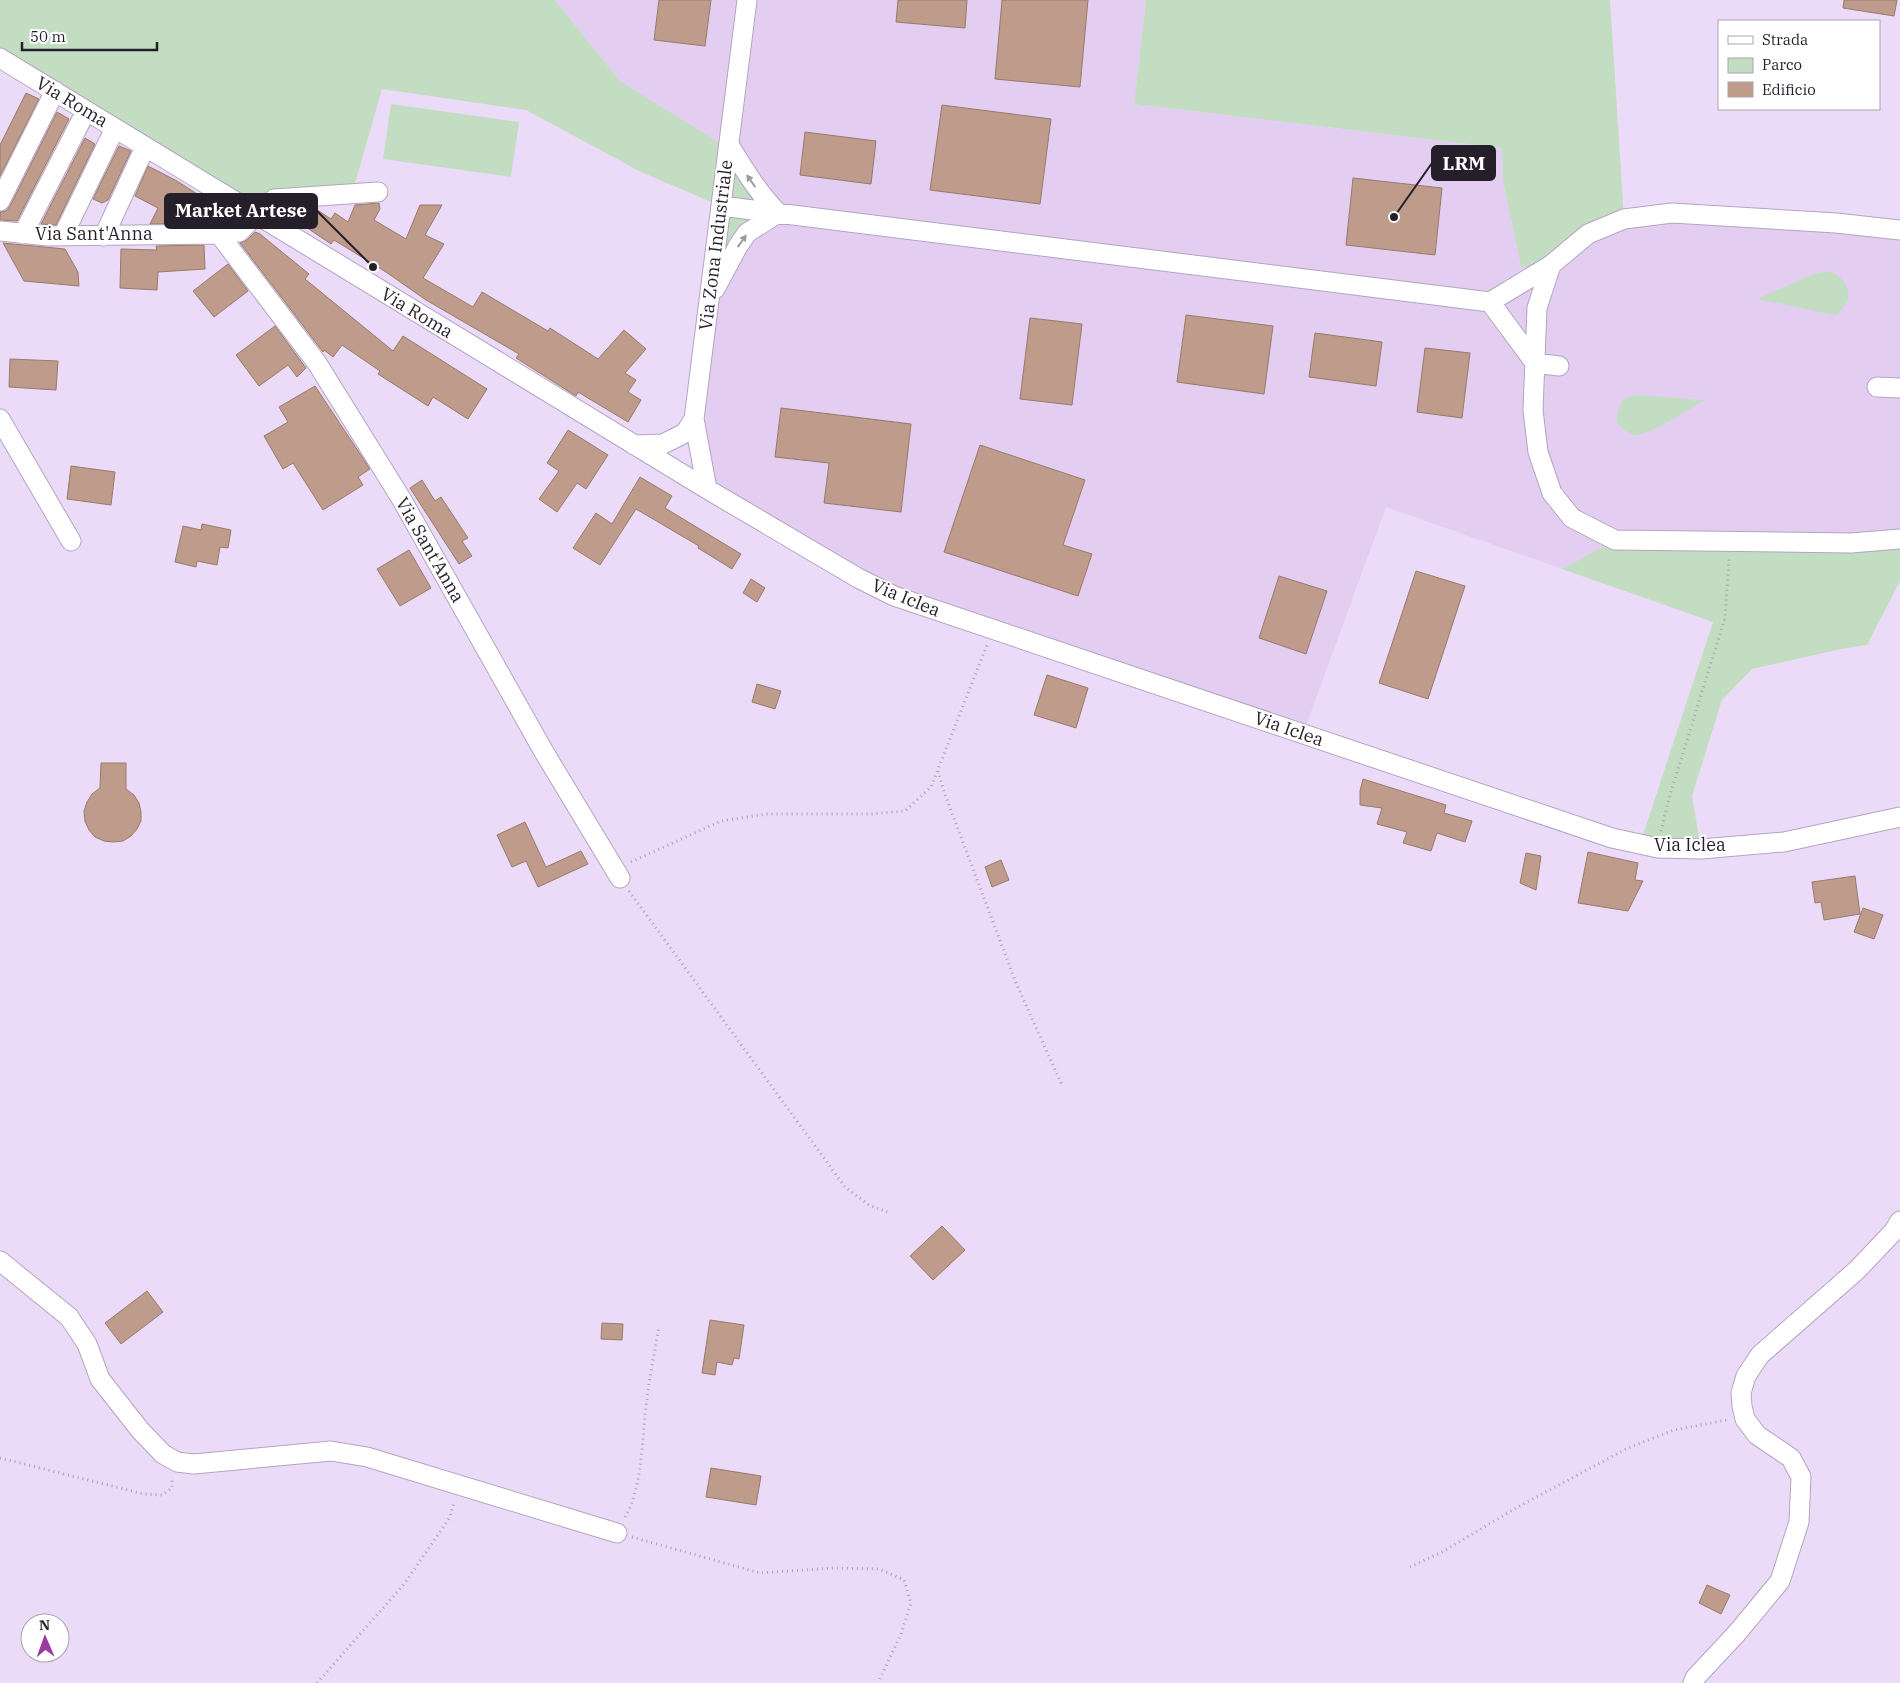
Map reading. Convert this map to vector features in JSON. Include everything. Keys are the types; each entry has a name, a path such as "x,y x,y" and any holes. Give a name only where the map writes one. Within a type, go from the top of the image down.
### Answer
{"street":[{"name":"Via Zona Industriale","path":"707,489 694,419 747,0"},
{"name":"Via Roma","path":"0,58 707,489"},
{"path":"0,76 34,79"},
{"path":"0,201 55,92"},
{"path":"23,234 86,111"},
{"path":"64,236 115,128"},
{"path":"729,145 750,179 778,214"},
{"path":"104,236 145,147"},
{"name":"Via Sant'Anna","path":"0,231 64,236 218,234 239,232 274,200 378,192"},
{"path":"721,206 1490,302 1551,265 1588,234 1624,219 1672,213 1836,223 1900,230"},
{"path":"710,299 747,233 778,214"},
{"name":"Via Sant'Anna","path":"218,234 317,363 402,500 539,744 618,874"},
{"path":"1551,265 1537,308 1532,410 1538,452 1552,493 1572,518 1616,540 1851,542 1900,539"},
{"path":"1490,302 1535,363 1559,366"},
{"path":"1877,387 1900,388"},
{"path":"0,419 71,541"},
{"path":"634,445 663,444 685,433 694,419"},
{"path":"670,440 668,465 686,463 699,446"},
{"name":"Via Iclea","path":"707,489 858,578 894,596 1612,838 1658,848 1701,848 1784,842 1900,816"},
{"path":"1693,1683 1694,1678 1736,1633 1780,1580 1799,1522 1801,1477 1791,1458 1756,1435 1745,1419 1741,1393 1746,1376 1760,1355 1857,1270 1894,1231 1900,1221"},
{"path":"0,1261 69,1316 87,1344 100,1379 140,1430 163,1454 177,1462 194,1464 331,1451 367,1457 610,1531"}],"path":[{"path":"1658,848 1669,798 1725,618 1731,541"},
{"path":"890,1214 869,1205 845,1187 618,874 721,821 767,814 871,814 905,811 931,787 993,630"},
{"path":"938,770 944,792 1016,983 1062,1085"},
{"path":"610,1531 621,1523 632,1506 659,1326"},
{"path":"1410,1567 1442,1552 1523,1504 1628,1448 1674,1430 1718,1420 1745,1419"},
{"path":"0,1458 144,1494 162,1495 172,1488 172,1473 163,1454"},
{"path":"316,1683 405,1584 450,1517 458,1484"},
{"path":"610,1531 760,1572 834,1568 879,1569 904,1580 911,1603 900,1634 878,1683"}],"shaded area":[{"path":"555,0 1146,0 1134,104 1502,148 1503,181 1521,267 1624,219 1900,227 1900,539 1616,540 1562,569 1386,507 1303,734 894,596 707,489 694,419 728,148 620,81"}],"green space":[{"path":"0,0 555,0 620,81 728,148 769,218 709,299 721,206 641,172 526,110 382,89 352,194 274,199 256,215 0,58"},
{"path":"1146,0 1610,0 1624,219 1551,265 1521,267 1503,181 1502,148 1134,104"},
{"path":"391,104 519,122 511,177 383,159"},
{"path":"1830,271 1843,280 1848,292 1846,304 1835,315 1757,299 1816,273"},
{"path":"1635,395 1705,400 1650,431 1632,435 1616,422 1622,400"},
{"path":"1900,539 1900,581 1867,645 1752,669 1722,700 1692,796 1701,849 1640,844 1713,622 1562,569 1615,540"}],"building":[{"path":"659,0 711,0 705,46 654,40"},
{"path":"898,0 967,0 965,28 896,22"},
{"path":"1002,0 1088,0 1080,87 995,79"},
{"path":"1844,0 1897,0 1894,16 1843,8"},
{"path":"26,93 39,99 0,176 0,145"},
{"path":"942,105 1051,119 1040,204 930,190"},
{"path":"57,112 69,119 17,221 0,220 0,212 6,211 10,206"},
{"path":"805,132 876,141 871,184 800,175"},
{"path":"85,138 95,144 56,225 41,224"},
{"path":"119,146 131,151 108,200 102,203 93,199"},
{"path":"148,166 177,181 236,219 234,221 216,223 201,203 202,223 150,224 158,208 135,196"},
{"path":"1353,178 1442,188 1435,255 1346,245"},
{"path":"379,203 380,209 374,220 406,239 420,205 442,205 425,235 444,244 423,278 473,307 482,292 548,331 550,328 598,359 624,330 646,349 625,373 636,380 628,392 641,400 628,422 578,392 576,396 516,358 519,354 426,300 386,272 334,240 331,244 300,223 310,208 314,208 331,219 335,213 348,222 355,205"},
{"path":"255,232 309,274 305,279 393,351 403,336 487,389 468,419 433,397 428,406 378,374 380,371 342,345 333,357 324,350 323,352 240,243 247,240"},
{"path":"3,243 65,249 78,272 79,286 24,281"},
{"path":"204,245 205,269 158,272 157,290 120,288 121,249 157,250 156,246"},
{"path":"228,264 248,291 214,317 193,291"},
{"path":"1186,315 1273,326 1264,394 1177,382"},
{"path":"1030,318 1082,324 1072,405 1020,399"},
{"path":"275,326 306,368 297,377 288,365 259,386 236,355"},
{"path":"1315,333 1382,342 1376,386 1309,377"},
{"path":"1425,348 1470,353 1462,418 1417,412"},
{"path":"10,359 58,361 56,390 9,387"},
{"path":"315,386 370,469 358,477 363,485 323,510 293,463 283,469 264,436 288,422 279,407"},
{"path":"781,408 911,424 901,512 824,503 829,463 775,457"},
{"path":"568,430 608,455 586,489 577,483 557,512 539,499 559,471 547,463"},
{"path":"980,445 1085,480 1063,545 1092,554 1078,596 944,552"},
{"path":"71,466 115,472 111,505 67,499"},
{"path":"640,477 672,496 665,508 741,554 732,569 698,548 699,546 636,509 600,565 573,548 596,513 612,524"},
{"path":"422,480 435,501 441,497 468,538 462,541 472,556 459,564 410,488"},
{"path":"202,524 231,530 228,548 220,547 217,565 197,561 196,567 175,562 183,526 201,530"},
{"path":"409,550 431,588 400,606 377,569"},
{"path":"1416,571 1465,586 1428,699 1379,683"},
{"path":"1279,576 1327,591 1306,654 1259,638"},
{"path":"751,579 765,588 757,602 743,593"},
{"path":"1047,675 1088,688 1076,728 1034,715"},
{"path":"757,684 781,691 775,709 752,702"},
{"path":"101,763 126,763 126,789 134,795 139,803 141,821 131,836 123,841 104,841 95,837 85,821 84,811 87,802 92,794 100,788"},
{"path":"1363,779 1446,805 1444,813 1472,821 1465,842 1437,833 1431,851 1403,843 1407,832 1377,824 1382,808 1360,805 1360,791"},
{"path":"525,822 546,867 581,851 588,864 538,887 526,861 512,867 497,835"},
{"path":"1588,852 1638,863 1635,880 1643,881 1628,911 1578,903"},
{"path":"1526,853 1541,856 1536,890 1520,883"},
{"path":"1001,860 1009,880 992,887 985,867"},
{"path":"1855,876 1860,914 1824,920 1821,902 1815,903 1812,882"},
{"path":"1863,908 1883,915 1874,939 1854,932"},
{"path":"942,1226 965,1250 933,1280 910,1256"},
{"path":"147,1291 163,1312 121,1344 105,1323"},
{"path":"710,1320 744,1325 739,1359 734,1358 732,1365 717,1362 715,1375 702,1373"},
{"path":"602,1323 623,1324 622,1340 601,1339"},
{"path":"711,1468 761,1476 756,1505 706,1497"},
{"path":"1707,1585 1730,1595 1721,1614 1699,1603"}],"place":[{"name":"LRM","path":"1394,217"},
{"name":"Market Artese","path":"373,267"}]}
